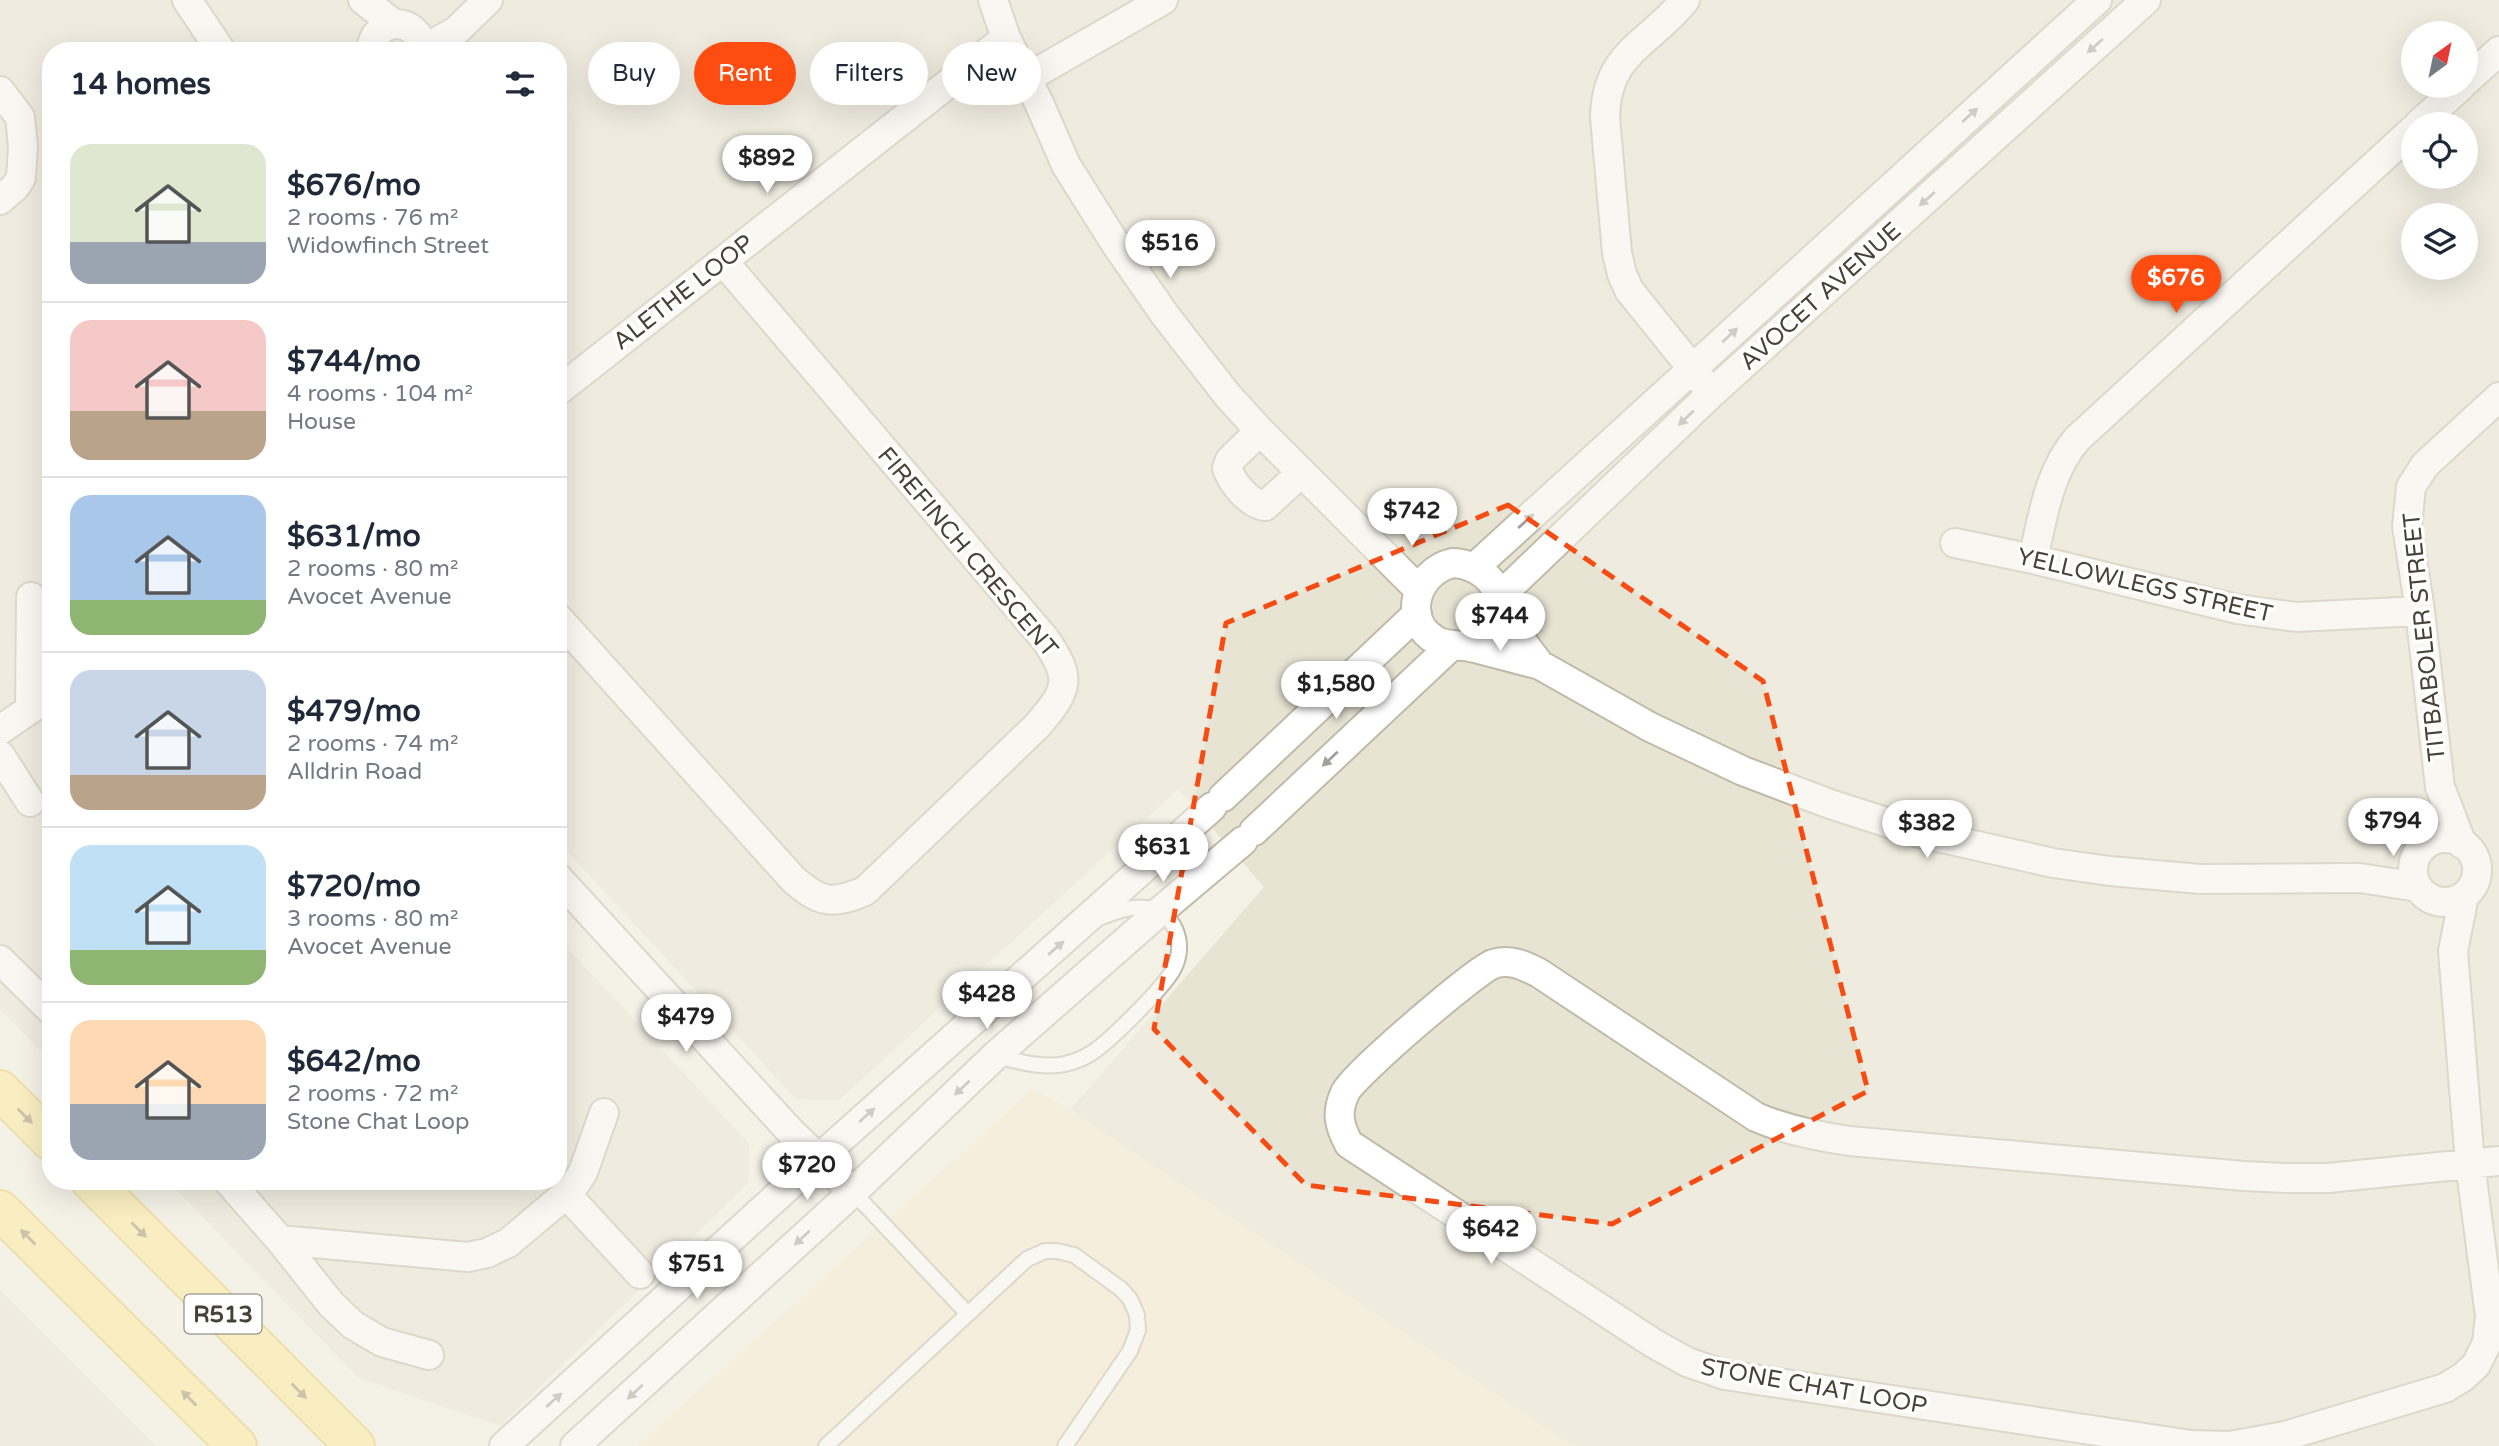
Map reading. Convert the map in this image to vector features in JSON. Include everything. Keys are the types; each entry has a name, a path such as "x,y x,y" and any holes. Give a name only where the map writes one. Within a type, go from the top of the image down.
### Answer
{"main road":[{"path":"0,1090 42,1132"},
{"name":"R513","path":"99,1190 352,1441"},
{"path":"0,1210 237,1446"}],"street":[{"path":"187,0 215,42"},
{"path":"363,0 394,24"},
{"path":"437,42 456,31 488,0"},
{"path":"993,0 1008,42"},
{"path":"1041,70 1163,0"},
{"path":"1685,0 1626,56 1617,69 1605,96 1605,117 1617,253 1622,274 1629,290 1692,370 1713,392"},
{"name":"AVOCET AVENUE","path":"1475,567 2097,0"},
{"name":"AVOCET AVENUE","path":"1499,604 1713,392 2146,0"},
{"path":"372,42 378,31 394,24 403,24 418,34 420,42"},
{"name":"ALETHE LOOP","path":"567,384 1006,38"},
{"path":"2478,71 2499,51"},
{"path":"0,90 20,117 23,146 21,178 0,200"},
{"path":"2432,112 2448,98"},
{"path":"1039,105 1066,165 1164,315 1228,396 1260,431 1371,541 1418,602 1424,629 1436,640 1540,665 1650,727 1742,771 1830,804 1920,833 2053,863 2200,879 2360,878 2425,893 2447,902 2479,884 2476,864 2466,846"},
{"path":"2033,559 2051,484 2064,454 2077,439 2401,141"},
{"name":"FIREFINCH CRESCENT","path":"567,628 793,878 823,900 848,898 865,891 1037,726 1063,690 1063,671 1059,659 1045,639 723,261"},
{"name":"TITBABOLER STREET","path":"2466,846 2440,787 2420,611 2407,526 2411,487 2425,465 2499,397"},
{"path":"1260,431 1230,460 1227,468 1230,476 1252,502 1265,506 1301,473"},
{"path":"1371,541 1442,566 1465,564 1486,574 1494,584 1499,604 1540,665"},
{"name":"YELLOWLEGS STREET","path":"1955,543 2272,615 2297,617 2420,611"},
{"path":"504,1446 817,1160 1217,802 1418,602 1428,575 1442,566"},
{"path":"0,730 40,702 32,597"},
{"path":"575,1446 853,1192 995,1056 1463,647 1489,633 1499,604"},
{"path":"0,755 30,802"},
{"name":"TITBABOLER STREET","path":"2423,849 2440,787"},
{"path":"2360,878 2446,839 2499,855"},
{"path":"2423,849 2413,871 2425,893"},
{"name":"STONE CHAT LOOP","path":"2453,951 2479,884"},
{"path":"567,888 817,1160 853,1192"},
{"name":"STONE CHAT LOOP","path":"2425,893 2453,951 2470,1163 2490,1316 2487,1343 2476,1365 2445,1388 2285,1436 2230,1446 2191,1445 1739,1377 1687,1362 1653,1343 1349,1144 1339,1118 1340,1105 1346,1090 1362,1071 1471,979 1492,964 1505,961 1522,964 1539,973 1756,1117 1815,1136 2244,1177 2328,1178 2470,1163"},
{"path":"0,960 42,998"},
{"path":"280,1240 476,1256 494,1251 508,1243 566,1194 583,1172 604,1113"},
{"path":"2470,1163 2499,1161"},
{"path":"236,1190 331,1304 353,1325 382,1342 429,1355"},
{"path":"566,1194 640,1274"}],"lane":[{"path":"995,1056 1057,1066 1094,1051 1154,994 1176,965 1180,953 1178,934 1159,912 1148,908 1132,908 1082,925"},
{"path":"853,1192 967,1313"},
{"path":"826,1446 1027,1259 1045,1251 1062,1252 1080,1259 1121,1289 1130,1299 1138,1319 1133,1345 1065,1446"}],"highlighted area":[{"path":"1508,505 1763,681 1868,1091 1612,1224 1306,1185 1154,1029 1226,623"}],"shaded area":[{"path":"0,0 2499,0 2499,1446 1573,1446 1070,1110 1264,887 1178,789 838,1101 796,1099 567,851 567,42 42,42 42,1052 0,1009"},
{"path":"567,948 749,1144 748,1183 500,1426 359,1378 177,1190 567,1190"},
{"path":"1033,1089 1070,1110 1573,1446 637,1446"},
{"path":"0,1290 156,1446 0,1446"}]}
